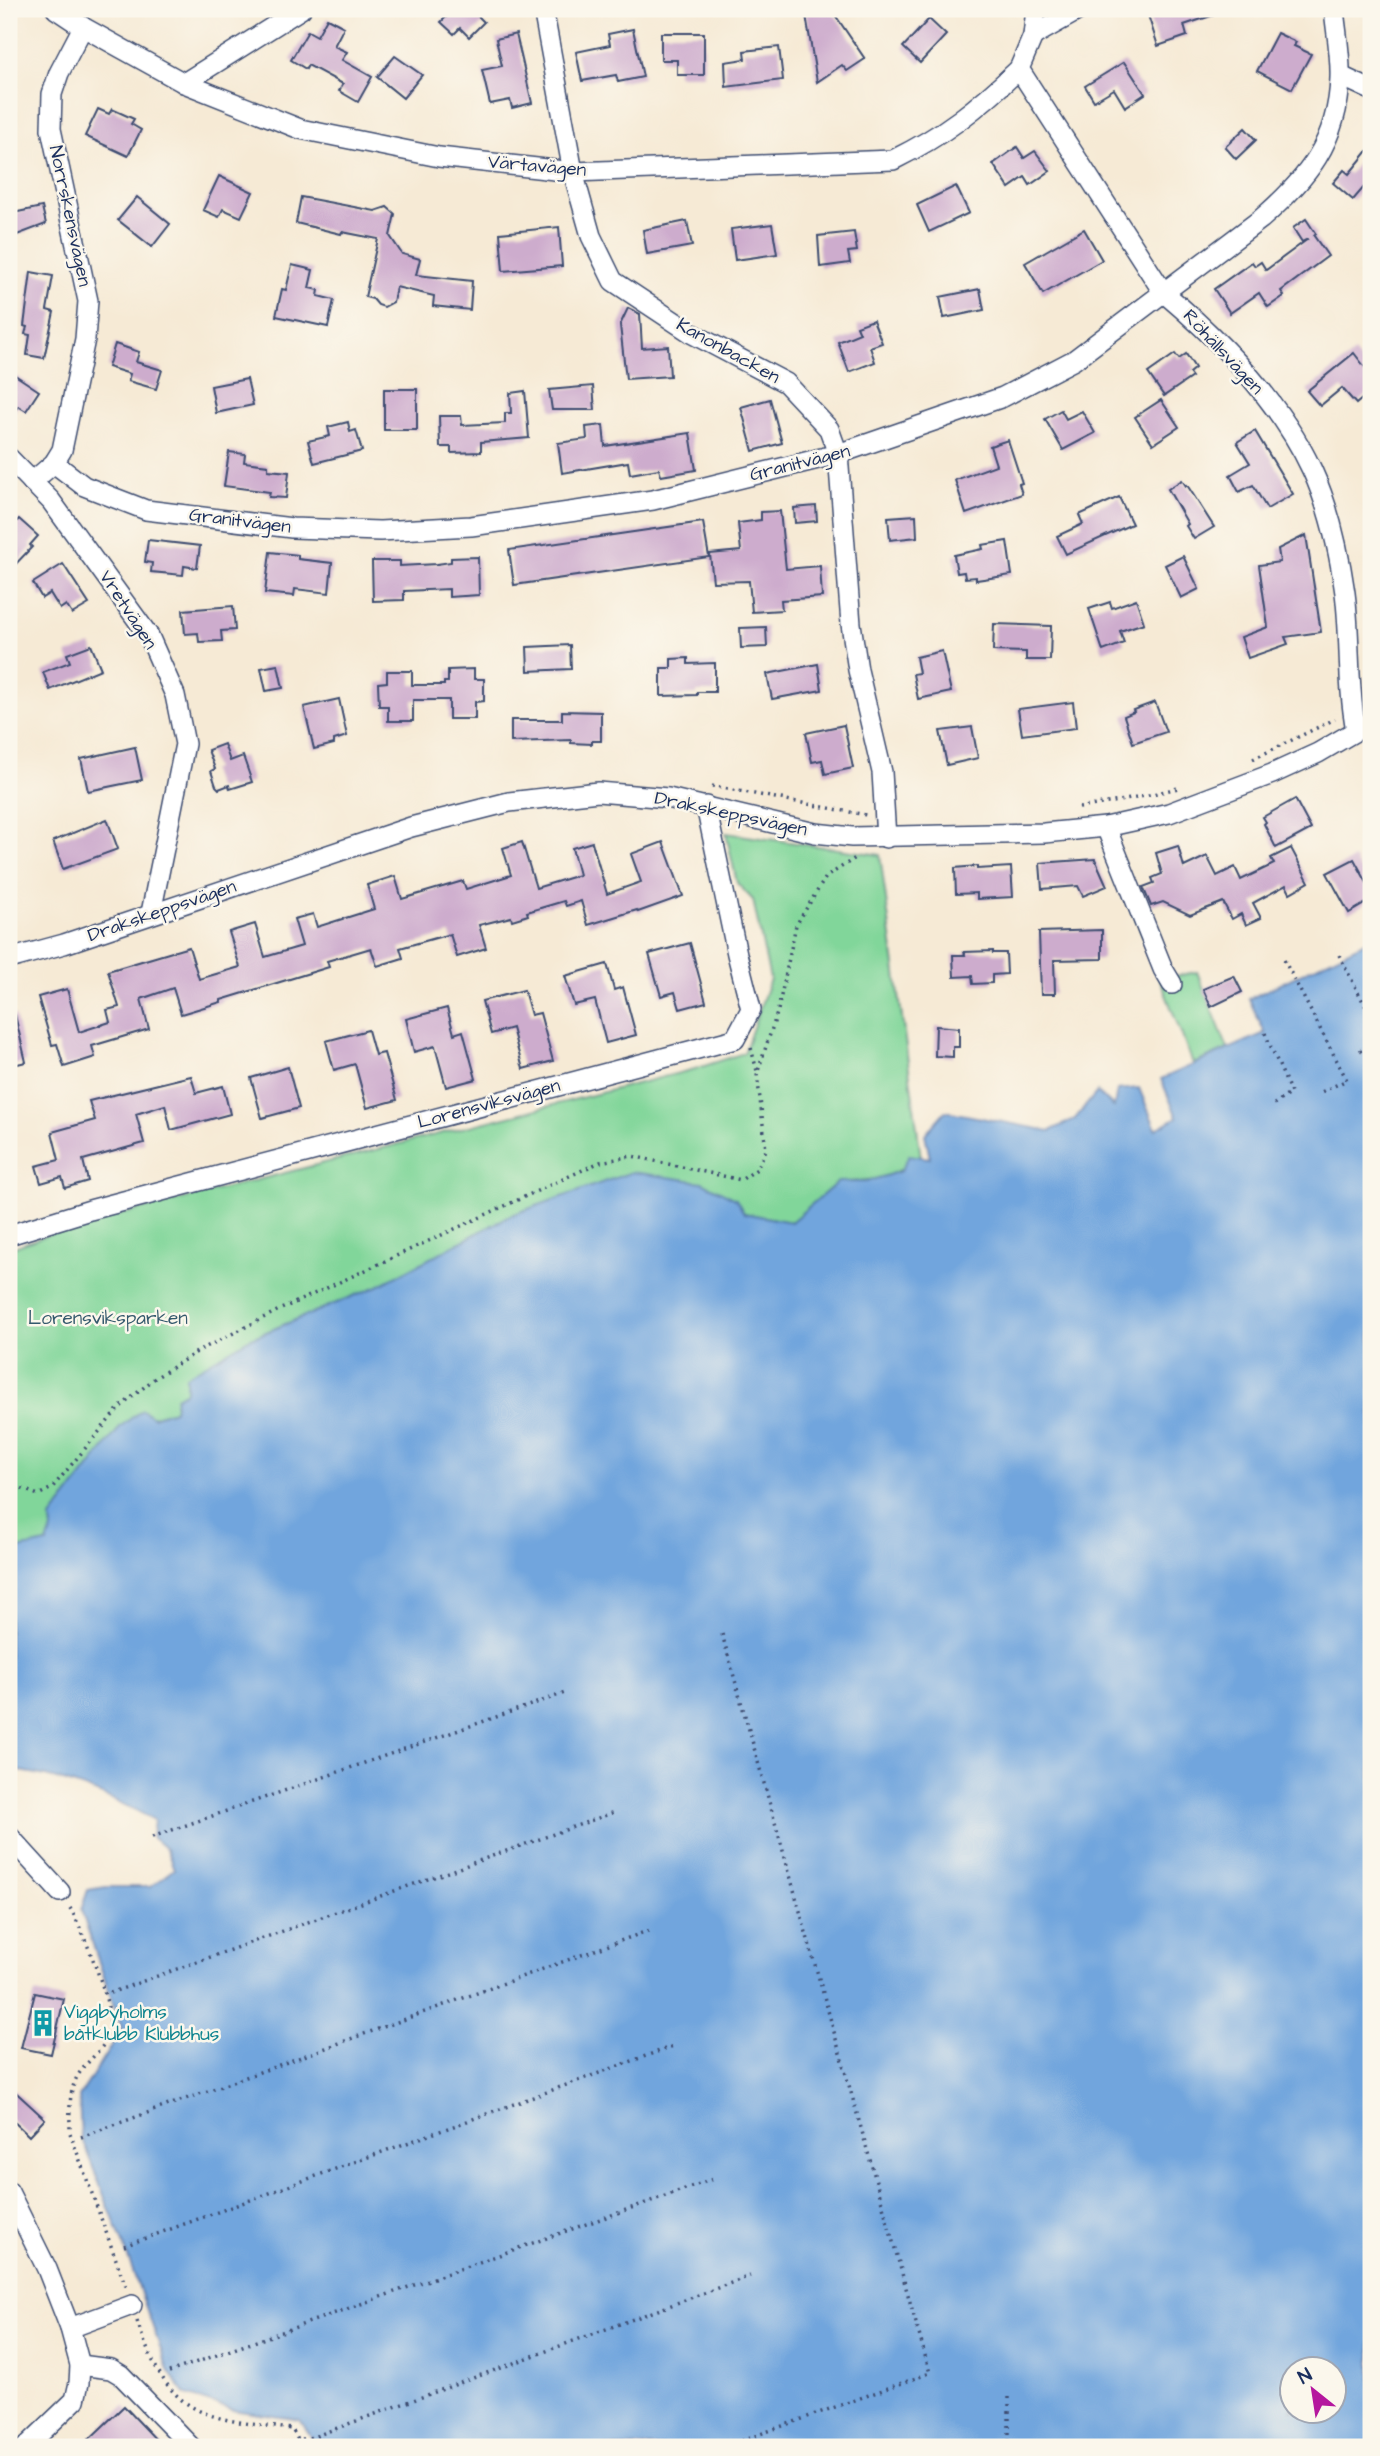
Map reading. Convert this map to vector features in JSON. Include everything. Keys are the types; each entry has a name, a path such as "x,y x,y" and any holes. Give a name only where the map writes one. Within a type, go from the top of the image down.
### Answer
{"street":[{"name":"Värtavägen","path":"56,9 184,83 300,129 439,157 573,172 893,160 931,142 969,114 1019,69"},
{"path":"184,83 301,9"},
{"name":"Kanonbacken","path":"543,9 573,172 591,236 613,281 693,334 786,383 829,429 838,454 851,624 882,772 886,838"},
{"path":"1019,69 1033,36 1036,9"},
{"path":"1033,36 1081,9"},
{"name":"Granitvägen","path":"54,463 83,486 146,510 292,528 380,531 471,526 653,500 838,454 1003,397 1074,360 1261,219 1289,194 1323,150 1332,126 1340,76 1334,9"},
{"name":"Norrskensvägen","path":"32,482 54,463 62,450 85,339 88,301 51,129 52,94 59,73 83,27"},
{"name":"Röhällsvägen","path":"1019,69 1163,292 1190,315 1266,397 1290,430 1312,470 1334,531 1345,594 1348,667 1363,726"},
{"path":"1340,76 1371,90"},
{"name":"Vretvägen","path":"9,458 51,501 149,636 175,695 184,744 151,913"},
{"name":"Drakskeppsvägen","path":"9,959 58,946 411,827 509,802 598,792 668,798 815,833 886,838 1044,833 1106,827 1170,813 1217,797 1318,753 1363,726"},
{"name":"Lorensviksvägen","path":"9,1235 90,1210 735,1039 751,1009 706,806"},
{"path":"1106,827 1163,969 1172,984"},
{"path":"9,1836 60,1892"},
{"path":"9,2192 47,2269 70,2328 80,2365 75,2400 26,2447"},
{"path":"70,2328 132,2305"},
{"path":"80,2365 111,2369 121,2375 191,2447"}],"path":[{"path":"9,1483 38,1495 52,1488 119,1408 155,1378 200,1350 279,1310 600,1162 632,1156 741,1180 757,1169 766,1150 757,1074 778,1010 796,925 826,877 886,838"},
{"path":"1339,955 1371,1017"},
{"path":"1284,960 1346,1080 1319,1093"},
{"path":"1265,1033 1291,1093 1273,1104"},
{"path":"1360,1051 1371,1043"},
{"path":"722,1634 930,2372 724,2447"},
{"path":"152,1837 565,1693"},
{"path":"110,1993 615,1812"},
{"path":"60,1892 80,1926 112,2017 110,2034 75,2080 69,2106 71,2133 156,2370 175,2396 191,2407 214,2417 250,2425 292,2429 298,2440 313,2437 750,2276"},
{"path":"81,2137 653,1929"},
{"path":"124,2246 676,2045"},
{"path":"169,2372 716,2178"},
{"path":"1009,2397 1009,2447"}],"green space":[{"path":"1101,827 1170,977 1197,972 1228,1049 1193,1064"},
{"name":"Lorensviksparken","path":"726,833 880,855 921,1158 881,1177 838,1182 791,1222 744,1213 378,1286 247,1340 187,1376 186,1391 174,1410 121,1426 51,1518 52,1530 47,1543 9,1551 9,1249 60,1230 695,1069 744,1053 770,979 753,900 737,883"}],"water":[{"path":"1371,939 1371,2447 318,2447 300,2420 232,2410 186,2395 169,2372 81,2137 79,2097 122,2029 81,1910 88,1890 106,1887 150,1887 174,1869 166,1849 152,1837 154,1820 121,1803 64,1781 9,1770 9,1551 47,1543 52,1530 51,1518 121,1426 142,1410 153,1417 174,1410 176,1397 186,1391 186,1376 247,1340 378,1286 511,1215 632,1172 702,1182 736,1199 744,1213 791,1222 838,1182 866,1182 901,1171 909,1155 930,1158 925,1134 945,1111 1050,1131 1075,1119 1097,1092 1114,1107 1117,1090 1139,1088 1156,1129 1177,1117 1161,1079 1265,1033 1249,999"}],"building":[{"path":"454,9 471,9 484,22 469,37 460,28 454,34 441,22"},
{"path":"805,9 831,9 865,59 847,71 842,65 817,82"},
{"path":"1146,9 1223,9 1223,12 1184,25 1187,36 1158,46"},
{"path":"327,18 344,27 334,46 347,52 342,60 372,77 358,102 339,91 343,84 308,65 306,69 291,60 308,31 317,36"},
{"path":"929,19 946,35 920,63 903,47"},
{"path":"633,29 643,77 618,82 616,75 582,81 576,52 610,45 608,34"},
{"path":"661,33 704,33 704,75 677,75 677,60 661,60"},
{"path":"1277,33 1296,42 1294,46 1311,54 1292,89 1257,71"},
{"path":"516,34 532,103 512,108 510,100 490,104 482,70 502,66 496,39"},
{"path":"779,47 783,80 726,87 725,62 745,59 744,51"},
{"path":"395,56 422,75 403,98 377,77"},
{"path":"1124,62 1145,94 1125,107 1114,89 1094,101 1085,86"},
{"path":"98,109 109,114 112,109 134,119 131,124 141,130 128,156 85,136"},
{"path":"1245,128 1256,140 1236,159 1225,147"},
{"path":"1017,147 1024,158 1035,151 1050,171 1030,185 1025,177 1009,188 993,164"},
{"path":"1371,147 1371,179 1353,200 1333,183 1344,170 1349,174"},
{"path":"219,176 253,192 241,217 223,209 219,217 203,210"},
{"path":"956,186 969,213 929,232 917,205"},
{"path":"137,197 170,224 152,247 118,220"},
{"path":"301,197 375,211 387,207 395,214 390,236 402,254 420,259 416,275 472,281 470,310 433,306 434,296 396,287 393,302 384,307 365,297 378,239 342,232 341,234 296,223"},
{"path":"42,207 46,224 9,238 9,227 16,219 13,213"},
{"path":"1306,219 1328,256 1281,291 1284,296 1268,307 1259,293 1230,313 1214,289 1252,262 1255,266 1261,262 1266,270 1308,239 1302,242 1293,228"},
{"path":"687,221 692,246 647,254 643,230"},
{"path":"772,224 777,254 735,260 731,229"},
{"path":"559,227 562,266 503,271 500,233"},
{"path":"1084,229 1102,260 1043,294 1025,263"},
{"path":"854,232 857,251 848,252 850,263 820,267 818,236"},
{"path":"292,265 313,270 309,288 319,290 318,296 334,300 328,327 276,316 282,289 286,290"},
{"path":"31,272 53,276 47,310 54,312 44,358 27,355 30,335 25,334 27,327 24,326"},
{"path":"980,289 984,310 944,318 940,297"},
{"path":"628,308 640,314 642,348 668,346 670,376 626,379 620,325"},
{"path":"873,320 882,343 870,347 875,362 849,372 838,342 860,333 857,326"},
{"path":"115,344 139,352 136,362 162,370 156,389 128,381 130,374 108,367"},
{"path":"1354,353 1371,375 1371,391 1356,404 1342,388 1320,406 1307,391"},
{"path":"1175,354 1179,359 1186,354 1195,368 1189,373 1192,377 1164,396 1148,373"},
{"path":"9,371 39,391 26,411 18,406 9,420"},
{"path":"247,379 253,405 216,413 211,386"},
{"path":"593,386 595,410 552,410 549,390"},
{"path":"384,389 417,389 417,430 384,430"},
{"path":"525,391 529,438 481,442 481,452 451,453 451,447 440,447 439,416 461,416 462,425 505,423 505,413 511,413 510,393"},
{"path":"770,399 782,443 753,451 741,407"},
{"path":"1161,400 1179,427 1153,444 1135,417"},
{"path":"1061,410 1066,419 1082,411 1095,433 1063,450 1045,419"},
{"path":"348,422 350,432 356,430 362,451 314,463 308,441 330,436 328,427"},
{"path":"603,425 605,446 690,433 696,470 661,476 659,469 630,474 628,462 562,473 558,443 587,439 586,427"},
{"path":"1255,431 1293,494 1267,509 1253,485 1239,492 1230,475 1250,463 1237,442"},
{"path":"1008,440 1022,483 1019,484 1022,494 966,514 955,480 996,465 990,446"},
{"path":"229,452 245,454 244,462 268,465 268,470 289,472 286,498 269,497 270,492 224,486"},
{"path":"1182,480 1214,527 1194,539 1168,489"},
{"path":"1119,497 1132,524 1066,554 1057,536 1083,524 1079,515"},
{"path":"816,506 817,521 795,523 794,508"},
{"path":"780,511 786,569 820,566 822,597 781,600 782,610 752,612 749,581 713,582 710,554 741,551 738,523 761,520 761,512"},
{"path":"916,515 917,537 890,540 888,517"},
{"path":"19,519 38,536 30,545 32,547 9,571 9,529"},
{"path":"703,522 709,557 514,585 509,550"},
{"path":"1306,535 1321,632 1285,637 1288,644 1248,658 1241,637 1268,627 1259,565 1280,562 1278,549"},
{"path":"148,540 200,546 197,568 184,566 183,575 151,572 152,563 145,562"},
{"path":"1007,541 1012,575 976,580 976,577 965,578 964,572 957,573 954,555 983,549 982,545"},
{"path":"270,552 332,563 329,593 295,589 294,596 265,593"},
{"path":"1183,556 1199,589 1181,598 1165,565"},
{"path":"478,557 479,595 449,597 449,589 404,591 404,600 373,601 372,561 400,561 400,566 437,564 451,562 451,558"},
{"path":"63,564 89,604 72,614 66,605 60,609 50,593 42,598 33,583"},
{"path":"1136,599 1144,623 1120,631 1124,643 1103,651 1089,609 1110,602 1112,608"},
{"path":"233,606 235,630 221,631 222,641 199,642 198,633 185,634 183,610"},
{"path":"994,624 1051,626 1050,660 1026,660 1026,652 993,651"},
{"path":"766,627 767,647 741,648 740,628"},
{"path":"91,645 101,669 50,690 43,672 70,662 67,654"},
{"path":"570,645 571,669 528,671 527,647"},
{"path":"942,651 951,692 918,699 913,674 919,673 916,657"},
{"path":"688,658 688,664 715,663 715,692 661,696 661,668 671,668 671,659"},
{"path":"818,664 822,690 772,699 767,674"},
{"path":"278,665 283,688 266,691 261,668"},
{"path":"474,669 474,679 484,679 484,701 475,702 475,719 449,719 449,700 413,700 413,721 388,721 388,706 379,706 378,683 387,682 387,671 412,671 412,685 444,685 444,682 448,682 448,670"},
{"path":"339,699 347,736 334,740 334,744 314,749 304,707"},
{"path":"1073,702 1076,728 1022,735 1018,709"},
{"path":"1155,702 1166,732 1133,743 1124,716"},
{"path":"562,711 601,712 601,741 592,741 592,744 571,743 571,740 511,742 511,720 562,720"},
{"path":"844,725 853,768 825,774 822,760 812,762 806,733"},
{"path":"972,727 978,758 947,765 940,731"},
{"path":"224,744 230,761 243,756 252,782 230,789 229,785 219,789 216,786 211,771 215,769 208,750"},
{"path":"135,747 142,780 88,791 81,759"},
{"path":"1295,799 1311,829 1276,848 1263,817"},
{"path":"107,819 118,849 63,869 53,841"},
{"path":"522,842 536,888 579,875 572,848 592,842 607,894 641,882 631,854 663,842 683,896 638,912 637,910 588,925 581,901 566,906 564,901 527,912 528,915 512,920 511,917 479,925 486,948 457,957 450,934 400,948 403,958 377,966 371,948 327,961 329,967 181,1014 173,988 141,999 149,1029 92,1046 95,1057 64,1067 57,1044 52,1045 38,997 67,989 79,1032 110,1022 107,1010 119,1007 108,971 189,947 199,979 240,967 229,932 255,924 265,957 302,946 294,919 313,914 317,927 374,909 367,885 395,876 402,899 463,881 466,889 511,875 503,848"},
{"path":"1178,846 1184,867 1207,856 1217,876 1235,867 1241,880 1274,864 1271,858 1291,848 1309,882 1290,893 1286,885 1253,903 1261,918 1246,925 1241,914 1232,919 1223,902 1190,915 1163,902 1151,906 1143,887 1154,883 1152,878 1162,874 1156,853"},
{"path":"1095,859 1107,886 1083,896 1078,886 1042,889 1040,863"},
{"path":"1354,859 1371,890 1371,900 1349,913 1327,873"},
{"path":"977,866 977,869 1011,867 1013,897 977,899 977,893 956,894 955,868"},
{"path":"1102,930 1102,959 1054,960 1055,994 1041,994 1039,932"},
{"path":"690,943 706,1002 680,1009 675,992 661,996 649,954"},
{"path":"993,951 1006,953 1007,974 992,975 992,983 973,984 972,976 954,977 953,955"},
{"path":"607,964 614,990 623,987 636,1035 606,1043 595,1000 574,1005 565,976"},
{"path":"1234,976 1242,992 1211,1007 1203,989"},
{"path":"524,990 531,1015 540,1013 553,1061 523,1069 512,1028 491,1034 482,1001"},
{"path":"447,1008 454,1034 463,1031 476,1079 446,1087 435,1046 414,1052 406,1019"},
{"path":"15,1015 26,1062 9,1066 9,1016"},
{"path":"936,1026 959,1028 959,1047 953,1047 953,1057 935,1056"},
{"path":"368,1030 375,1055 384,1053 397,1100 367,1108 355,1064 334,1070 326,1041"},
{"path":"288,1067 299,1108 262,1118 251,1078"},
{"path":"191,1076 196,1093 223,1086 230,1114 171,1130 165,1105 136,1114 144,1143 83,1160 88,1181 65,1188 62,1177 41,1183 36,1166 59,1160 52,1132 95,1120 89,1101"},
{"name":"Viggbyholms båtklubb Klubbhus","path":"35,1993 64,1999 51,2054 21,2048"},
{"path":"9,2086 45,2119 29,2136 9,2117"},
{"path":"124,2406 163,2447 81,2447"}],"place":[{"name":"Viggbyholms båtklubb Klubbhus","path":"43,2023"}]}
